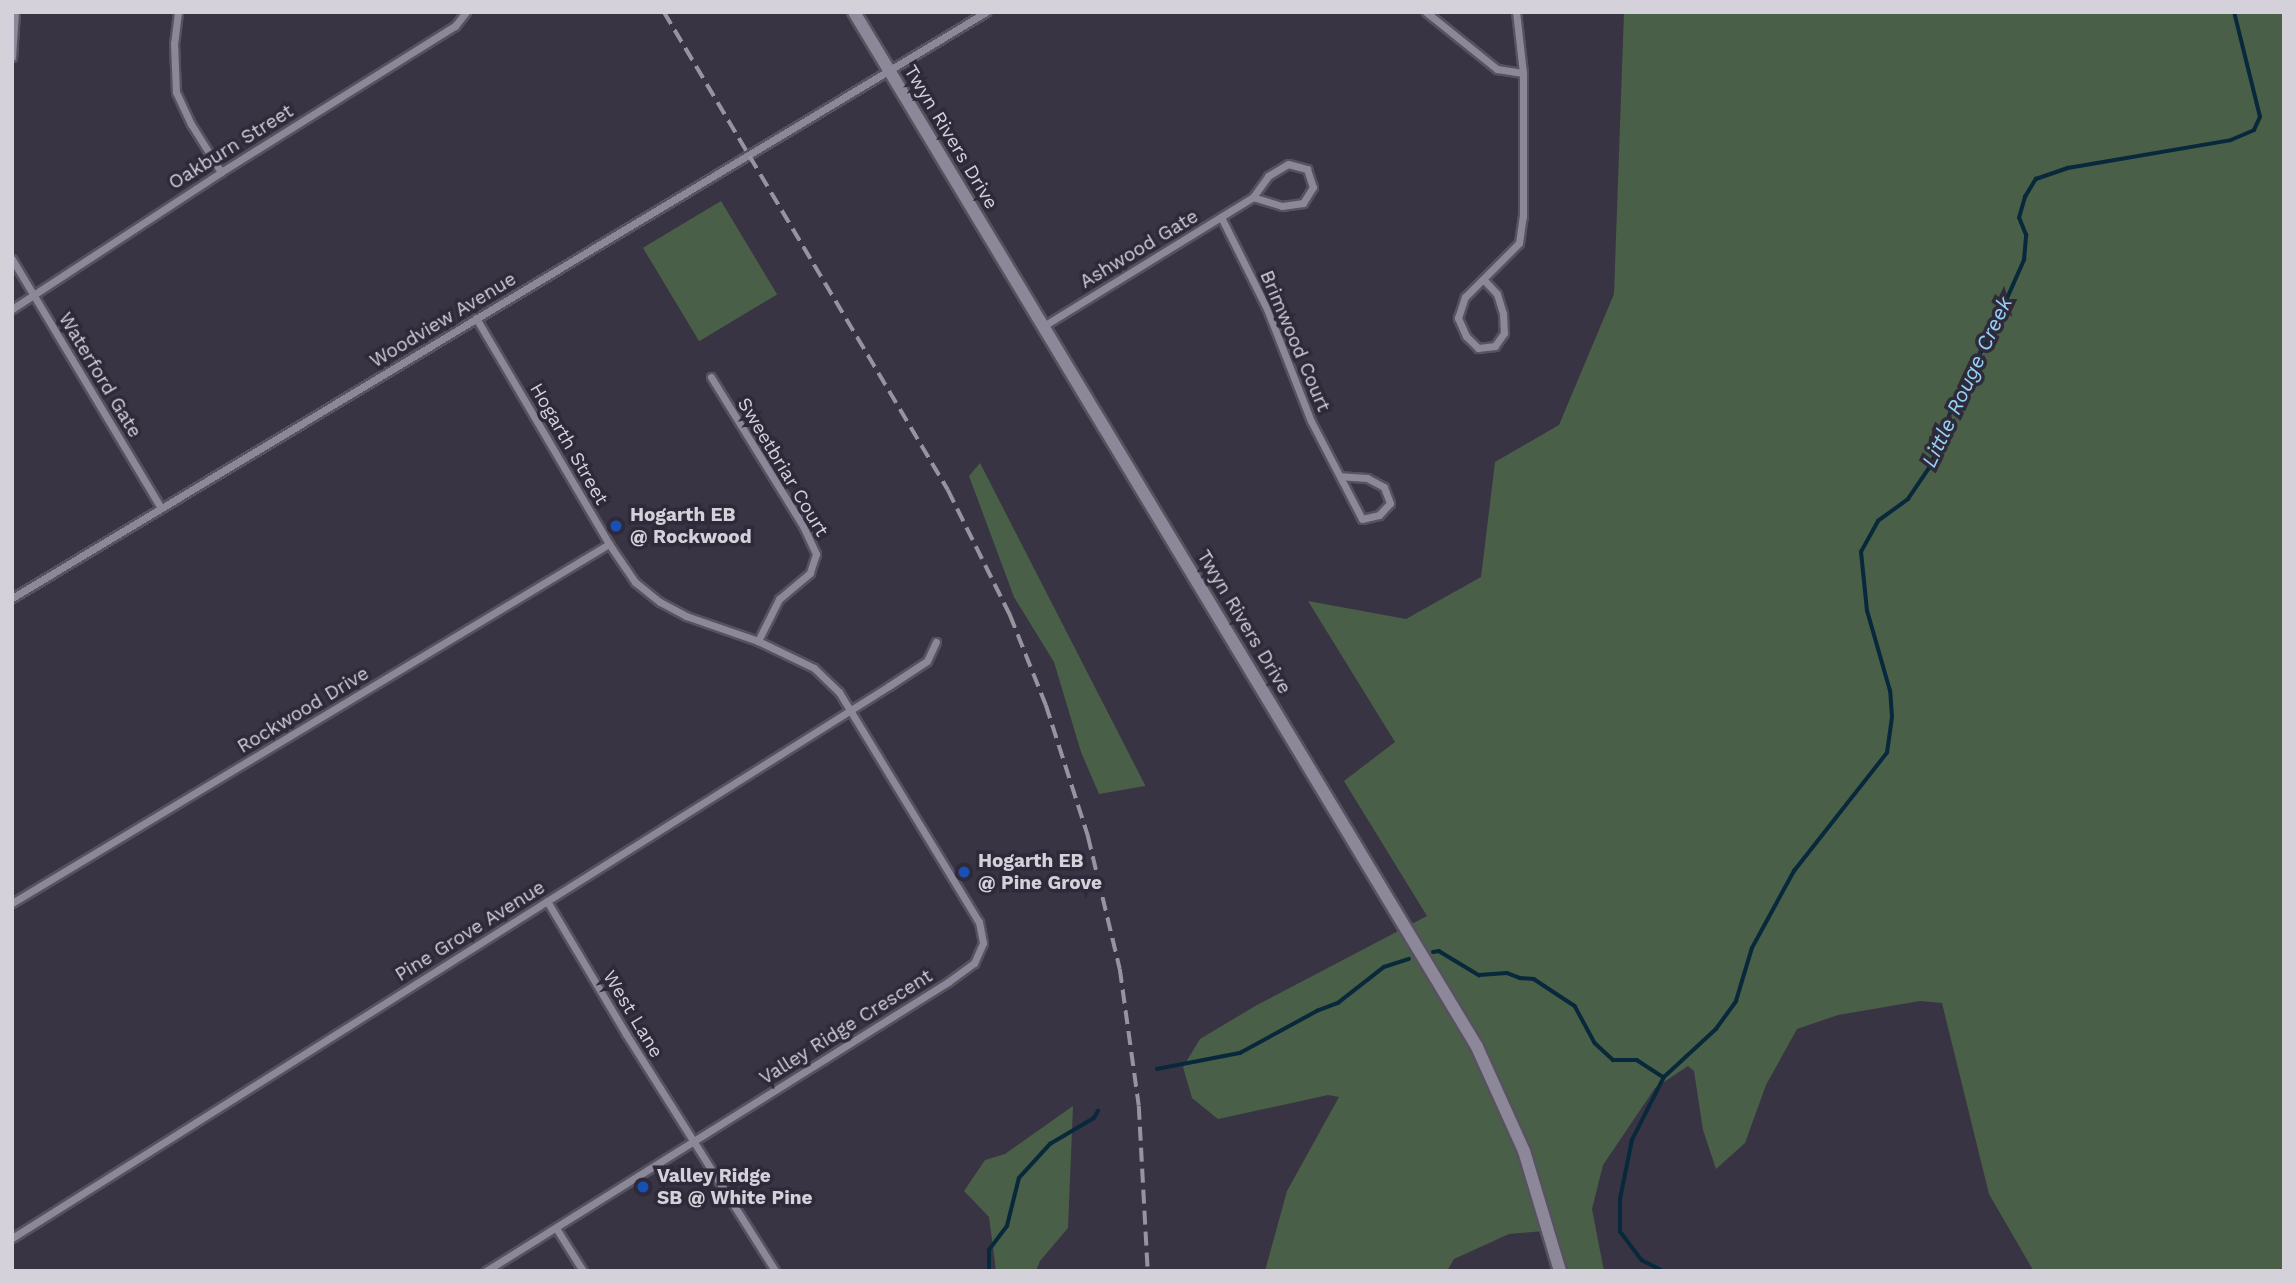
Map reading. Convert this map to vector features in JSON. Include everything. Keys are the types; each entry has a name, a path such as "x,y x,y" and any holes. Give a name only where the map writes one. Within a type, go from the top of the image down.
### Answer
{"street":[{"path":"12,57 15,12"},
{"path":"178,12 174,43 176,92 221,172"},
{"name":"Oakburn Street","path":"12,309 221,172 455,26 466,12"},
{"name":"Twyn Rivers Drive","path":"854,12 1041,327 1477,1047 1524,1151 1560,1271"},
{"name":"Woodview Avenue","path":"12,598 986,12"},
{"path":"1426,12 1497,69 1523,73"},
{"path":"1484,280 1497,294 1503,314 1504,333 1495,346 1478,348 1466,336 1458,318 1465,298 1519,243 1522,216 1523,73 1516,12"},
{"name":"Ashwood Gate","path":"1041,327 1253,197 1268,176 1288,164 1307,169 1312,187 1303,203 1282,206 1253,197"},
{"name":"Brimwood Court","path":"1221,217 1267,309 1311,421 1362,519 1379,515 1390,503 1384,487 1367,478 1341,476"},
{"name":"Waterford Gate","path":"12,259 161,508"},
{"name":"Hogarth Street","path":"476,318 609,544 635,582 660,602 686,616 758,641 814,668 839,692 850,710"},
{"name":"Sweetbriar Court","path":"711,377 803,526 816,554 810,573 779,599 758,641"},
{"name":"Rockwood Drive","path":"12,903 609,544"},
{"name":"Pine Grove Avenue","path":"12,1238 927,661 936,642"},
{"name":"Valley Ridge Crescent","path":"486,1271 948,982 974,963 983,943 979,922 850,710"},
{"name":"West Lane","path":"547,901 775,1271"},
{"path":"556,1228 583,1271"}],"green space":[{"path":"1624,12 2284,12 2284,1271 2033,1270 1989,1194 1942,1003 1920,1001 1838,1015 1797,1029 1766,1085 1745,1143 1716,1169 1703,1130 1694,1071 1688,1066 1655,1088 1603,1165 1592,1209 1604,1271 1569,1271 1555,1230 1509,1234 1454,1259 1447,1271 1265,1271 1287,1191 1339,1097 1328,1095 1218,1119 1192,1098 1183,1067 1200,1039 1257,1005 1427,916 1344,781 1395,742 1308,601 1406,619 1481,577 1495,462 1559,425 1614,294"},
{"path":"721,201 777,294 699,341 643,248"},
{"path":"980,463 1145,786 1099,794 1081,752 1054,662 1014,597 969,476"},
{"path":"1073,1106 1068,1228 1040,1261 1036,1271 996,1271 989,1217 964,1191 985,1160 1005,1154"}],"waterway":[{"name":"Little Rouge Creek","path":"1662,1271 1642,1261 1620,1232 1620,1199 1632,1140 1664,1077 1716,1029 1736,1001 1752,948 1794,871 1887,753 1892,717 1890,691 1867,611 1861,552 1878,521 1908,499 1931,465 1955,400 1993,330 2024,260 2026,235 2019,218 2025,197 2036,179 2068,168 2231,140 2254,130 2260,117 2234,12"},
{"path":"1433,952 1439,951 1479,975 1507,973 1534,979 1575,1006 1595,1043 1613,1060 1637,1060 1663,1077"},
{"path":"1157,1069 1240,1053 1317,1011 1338,1003 1384,967 1409,959"},
{"path":"989,1271 989,1250 1007,1226 1019,1178 1050,1144 1094,1118 1098,1111"}],"railway":[{"path":"664,12 948,490 1010,615 1046,705 1088,836 1120,969 1139,1106 1148,1271"}],"place":[{"name":"Hogarth EB @ Rockwood","path":"616,526"},
{"name":"Hogarth EB @ Pine Grove","path":"964,872"},
{"name":"Valley Ridge SB @ White Pine","path":"643,1187"}]}
